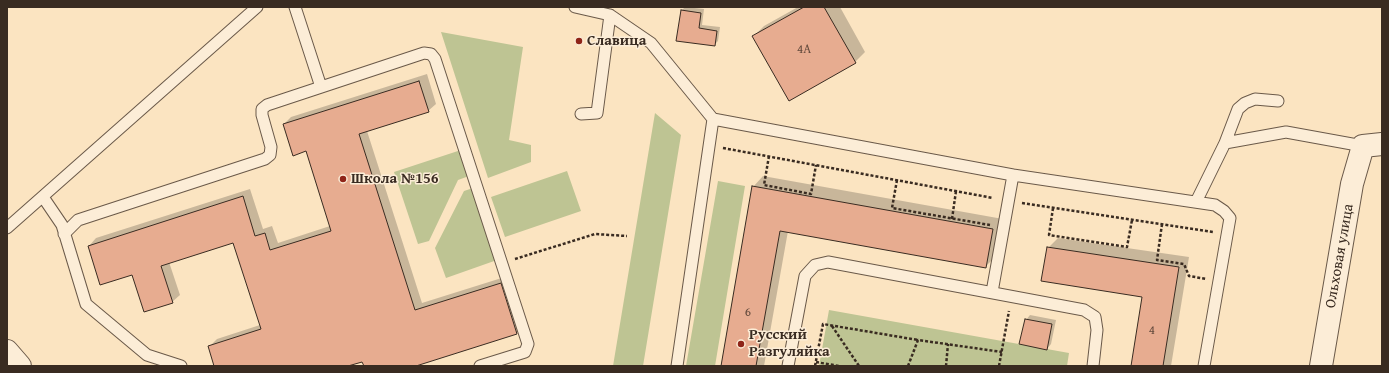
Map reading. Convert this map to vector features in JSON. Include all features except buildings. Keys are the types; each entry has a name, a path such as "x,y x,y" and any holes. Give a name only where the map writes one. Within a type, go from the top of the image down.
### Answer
{"street":[{"name":"Ольховая улица","path":"1321,366 1352,184 1372,145"},
{"path":"7,351 20,366"}],"lane":[{"path":"7,228 257,7"},
{"path":"296,7 321,87"},
{"path":"575,7 610,15 651,43 713,119 1013,175 1215,205 1224,211 1230,218 1204,366"},
{"path":"581,114 597,113 610,15"},
{"path":"64,234 78,220 264,159 270,155 271,147 262,109 267,105 424,53 431,54 435,59 528,344 528,348 525,352 480,366"},
{"path":"1196,202 1225,143 1238,109 1245,102 1255,99 1278,101"},
{"path":"677,366 713,119"},
{"path":"1225,143 1286,132 1372,145"},
{"path":"992,292 1013,175"},
{"path":"43,197 62,225 86,304 147,355 181,366"},
{"path":"788,366 805,276 815,265 828,262 1084,310 1095,317 1097,330 1093,366"}],"path":[{"path":"709,145 1008,201 1227,234"},
{"path":"769,156 764,185 811,194 816,165"},
{"path":"897,180 892,208 1004,228"},
{"path":"952,219 956,191"},
{"path":"1053,208 1049,235 1127,247 1132,220"},
{"path":"1162,224 1156,260 1184,264 1189,276 1206,279"},
{"path":"502,262 595,234 627,236"},
{"path":"999,366 1012,296"},
{"path":"816,366 823,324 1002,352"},
{"path":"832,326 859,366"},
{"path":"908,366 918,340"},
{"path":"946,366 948,344"},
{"path":"816,362 839,366"}],"green space":[{"path":"441,32 523,47 509,140 531,145 531,162 488,178"},
{"path":"655,113 681,135 643,366 613,366"},
{"path":"461,150 469,176 458,180 429,241 418,244 394,172"},
{"path":"567,171 581,211 505,237 491,197"},
{"path":"718,181 745,186 715,366 686,366"},
{"path":"473,188 497,260 446,278 435,248 464,191"},
{"path":"829,310 1069,353 1067,366 819,366"}],"place":[{"name":"Славица","path":"579,41"},
{"name":"Школа №156","path":"343,179"},
{"name":"Русский Разгуляйка","path":"741,344"}]}
